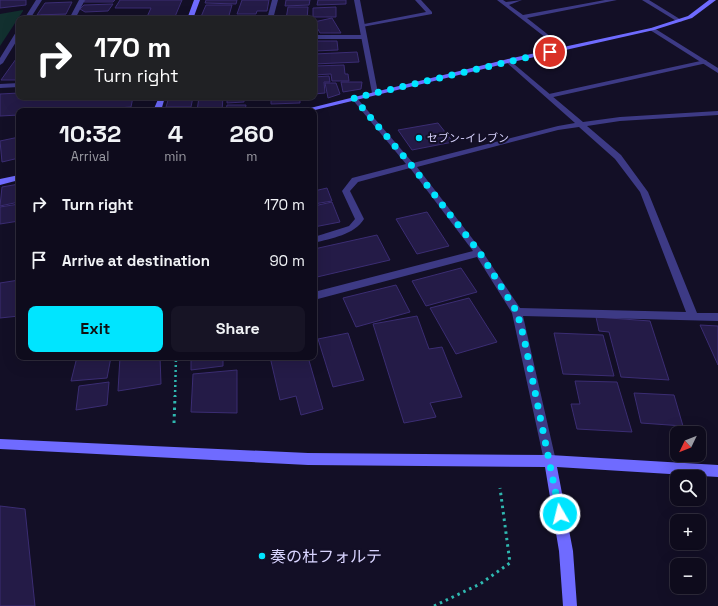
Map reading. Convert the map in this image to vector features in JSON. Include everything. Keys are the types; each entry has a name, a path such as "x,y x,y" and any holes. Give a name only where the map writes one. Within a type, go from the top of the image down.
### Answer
{"street":[{"path":"29,16 39,0"},
{"path":"74,16 82,0"},
{"path":"191,16 196,0"},
{"path":"271,16 274,0"},
{"path":"357,0 375,93"},
{"path":"362,26 430,13 418,0"},
{"path":"502,2 519,0"},
{"path":"523,17 614,0"},
{"path":"645,0 680,21"},
{"path":"314,108 508,61 652,29 690,17 713,0"},
{"path":"502,2 564,49"},
{"path":"652,29 718,71"},
{"path":"0,63 16,37"},
{"path":"317,37 364,37"},
{"path":"508,61 618,157 644,192 693,316"},
{"path":"549,96 705,62"},
{"path":"0,86 16,85"},
{"path":"354,98 412,166 480,253 517,312 524,338 558,500 570,589 570,606"},
{"path":"317,239 352,228 360,218 346,191 355,180 534,134 581,124 657,115 717,114"},
{"path":"0,182 16,179"},
{"path":"317,295 480,253"},
{"path":"517,312 718,317"},
{"path":"0,444 308,458 550,461 718,471"}],"path":[{"path":"174,424 176,360"},
{"path":"434,606 480,584 510,563 500,488"}],"green space":[{"path":"23,10 20,16 16,16 16,22 0,46 0,14"}],"building":[{"path":"0,0 26,0 26,5 0,8"},
{"path":"85,0 115,0 113,2 84,2"},
{"path":"120,0 182,0 175,16 147,16 151,8 115,8"},
{"path":"206,0 237,0 236,4 205,3"},
{"path":"242,0 269,0 267,11 257,11 256,14 237,14"},
{"path":"286,0 310,0 309,5 285,6"},
{"path":"318,0 346,0 346,4 317,5"},
{"path":"72,2 66,14 37,15 45,3"},
{"path":"113,4 108,11 85,12 80,9 84,5"},
{"path":"206,5 232,5 229,16 201,16"},
{"path":"288,7 308,7 307,16 286,16"},
{"path":"336,7 336,17 313,16 313,8"},
{"path":"41,15 66,15 65,16"},
{"path":"332,18 341,33 320,33 317,28 317,21"},
{"path":"317,41 337,41 338,50 317,51"},
{"path":"357,52 359,62 317,64 317,54"},
{"path":"16,59 16,80 1,80"},
{"path":"344,65 345,74 348,74 349,81 332,81 331,74 317,75 317,66"},
{"path":"329,76 330,82 324,82 325,93 317,94 317,77"},
{"path":"341,82 362,82 361,89 343,92"},
{"path":"325,83 336,83 340,94 328,98"},
{"path":"16,93 16,100 132,100 131,107 16,108 16,115 0,116 0,94"},
{"path":"168,100 192,100 191,107 166,107"},
{"path":"199,100 223,100 222,108 197,108"},
{"path":"227,100 244,100 244,102 227,103"},
{"path":"271,100 300,100 300,103 271,104"},
{"path":"227,105 246,105 246,108 226,108"},
{"path":"438,123 453,142 412,150 398,130"},
{"path":"16,138 16,159 2,162 0,141"},
{"path":"16,185 16,203 0,206 2,187"},
{"path":"327,188 332,201 317,204 317,190"},
{"path":"332,202 340,222 317,226 317,205"},
{"path":"16,204 16,221 0,224 0,207"},
{"path":"427,212 449,246 417,254 396,219"},
{"path":"377,235 390,260 317,277 317,248"},
{"path":"461,268 477,292 426,306 412,281"},
{"path":"16,280 16,316 0,318 0,283"},
{"path":"396,285 410,312 356,327 343,298"},
{"path":"469,298 497,342 456,354 430,308"},
{"path":"417,316 429,349 442,347 462,397 430,403 436,417 404,423 373,324"},
{"path":"596,317 650,321 669,380 621,377 609,332 599,331"},
{"path":"700,325 718,326 718,365"},
{"path":"348,333 364,380 333,387 318,339"},
{"path":"554,333 603,335 614,376 563,374"},
{"path":"76,360 110,360 107,378 71,381"},
{"path":"120,360 160,360 161,384 118,391"},
{"path":"191,360 223,360 223,366 191,370"},
{"path":"271,360 309,360 323,409 301,415 296,396 280,400"},
{"path":"237,370 237,413 191,412 193,374"},
{"path":"575,381 617,382 632,432 577,429 571,404 580,404"},
{"path":"109,382 107,405 76,410 79,386"},
{"path":"634,393 674,395 683,426 641,423"},
{"path":"0,506 25,509 35,606 0,606"}],"place":[{"name":"セブン-イレブン","path":"419,138"},
{"name":"奏の杜フォルテ","path":"262,556"}],"route":[{"path":"550,52 354,98 412,166 480,253 517,312 524,338 560,514"}]}
